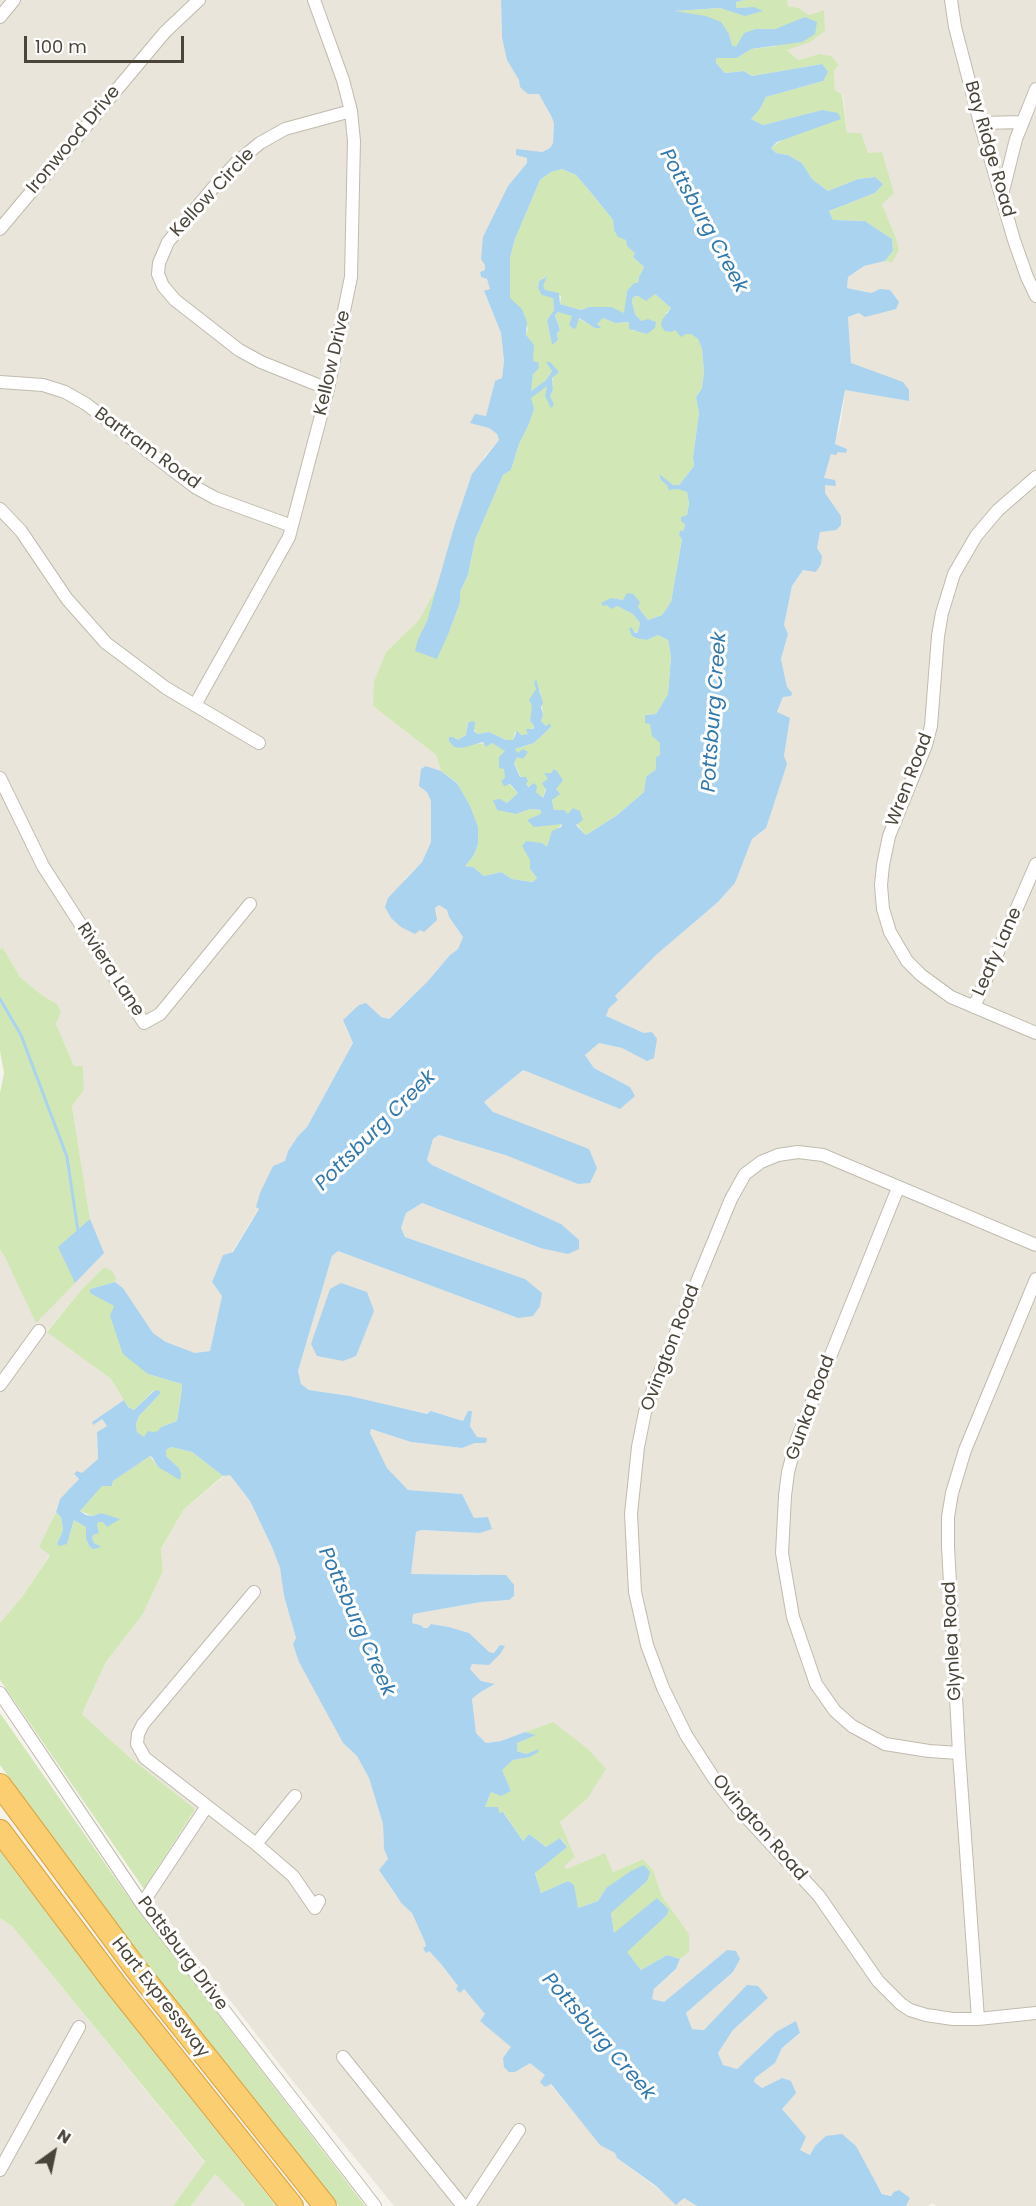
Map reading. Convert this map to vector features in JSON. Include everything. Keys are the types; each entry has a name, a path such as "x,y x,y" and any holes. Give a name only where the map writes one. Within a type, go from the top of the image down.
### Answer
{"highway":[{"name":"Hart Expressway","path":"0,1785 144,1979 325,2206"},
{"name":"Hart Expressway","path":"0,1831 123,1994 292,2206"}],"street":[{"path":"0,17 14,0"},
{"name":"Ironwood Drive","path":"0,229 165,32 199,0"},
{"name":"Kellow Drive","path":"195,705 278,558 292,526 328,388 351,277 354,141 351,111 343,80 314,0"},
{"name":"Bay Ridge Road","path":"951,0 955,27 980,123 1027,277 1036,296"},
{"path":"1002,195 1023,122 1036,89"},
{"name":"Kellow Circle","path":"328,388 261,362 239,350 175,300 163,286 158,274 159,263 168,242 236,163 260,143 285,129 351,111"},
{"path":"980,123 1023,122"},
{"name":"Bartram Road","path":"0,382 43,386 66,392 86,404 195,487 215,498 292,526"},
{"name":"Wren Road","path":"1036,477 998,510 976,536 954,574 942,613 938,636 931,726 926,745 889,836 881,885 883,909 890,932 907,961 937,988 951,997 1036,1033"},
{"path":"0,509 21,531 67,599 106,643 166,687 259,743"},
{"name":"Riviera Lane","path":"0,778 43,866 144,1023 160,1014 250,904"},
{"name":"Leafy Lane","path":"974,1006 1036,864"},
{"name":"Ovington Road","path":"1036,1245 823,1155 798,1152 778,1155 761,1162 745,1174 731,1199 655,1383 645,1412 632,1484 631,1514 633,1572 638,1606 655,1668 686,1735 713,1777 735,1805 819,1896 878,1981 910,2010 953,2019 978,2019 1036,2013"},
{"name":"Gunka Road","path":"898,1188 797,1440 785,1496 782,1530 783,1563 791,1610 811,1671 823,1696 835,1711 852,1726 885,1744 959,1753"},
{"name":"Glynlea Road","path":"978,2019 959,1753 948,1516 954,1485 965,1450 1036,1279"},
{"path":"0,1385 39,1331"},
{"path":"254,1592 143,1724 138,1734 137,1744 145,1758 256,1844 293,1876 315,1908 319,1901"},
{"name":"Pottsburg Drive","path":"0,1694 142,1904 375,2206"},
{"path":"256,1844 295,1796"},
{"path":"142,1904 207,1806"},
{"path":"0,2170 79,2027"},
{"path":"343,2057 463,2206"},
{"path":"470,2206 519,2130"}],"shaded area":[{"path":"0,0 501,0 502,37 539,93 554,123 553,143 550,148 528,158 527,163 508,186 485,270 480,272 481,277 487,279 491,290 484,292 501,333 504,361 502,378 495,381 486,417 489,428 497,434 499,440 484,457 454,527 439,583 419,620 386,652 373,706 436,755 441,771 426,766 427,792 431,801 431,842 422,862 404,880 437,915 435,908 439,905 447,910 449,917 463,937 458,949 388,1019 381,1017 345,1026 353,1043 307,1127 288,1151 285,1161 273,1166 259,1208 232,1252 223,1255 212,1282 222,1296 210,1351 195,1353 166,1342 153,1333 123,1288 115,1282 116,1278 104,1267 47,1331 111,1379 124,1400 92,1422 102,1419 107,1426 97,1432 98,1459 82,1474 74,1475 79,1479 60,1499 40,1547 50,1554 22,1597 0,1623 0,1250 5,1257 90,1219 72,1106 84,1090 83,1066 74,1066 56,1024 61,1012 57,1004 20,977 3,949 0,949"},
{"path":"787,0 1036,0 1036,2206 936,2206 933,2203 928,2206 906,2206 910,2198 883,2194 871,2176 815,2146 810,2155 800,2150 805,2137 782,2109 782,2078 762,2088 754,2082 755,2078 775,2063 782,2048 800,2034 796,2022 776,2032 737,2069 723,2065 718,2053 733,2030 768,1998 723,2011 704,2030 692,2029 686,2013 733,1972 727,1950 664,2002 651,1999 654,1989 676,1970 680,1959 689,1952 689,1934 662,1896 653,1870 643,1859 612,1872 580,1864 567,1869 563,1866 575,1857 560,1822 587,1799 553,1722 501,1741 486,1743 476,1733 472,1699 494,1685 481,1681 470,1669 472,1664 494,1653 488,1652 469,1633 432,1624 428,1629 412,1623 413,1614 481,1602 509,1600 479,1574 410,1574 416,1532 420,1530 480,1533 492,1528 474,1518 462,1494 408,1490 387,1468 370,1434 371,1429 411,1442 462,1448 475,1443 477,1437 470,1426 463,1421 432,1411 427,1414 350,1396 309,1390 301,1384 298,1371 332,1256 338,1251 518,1318 525,1279 405,1237 401,1228 406,1213 422,1203 539,1248 561,1224 432,1165 427,1160 433,1139 439,1135 508,1156 493,1112 484,1102 523,1070 620,1109 630,1087 594,1068 585,1055 599,1043 622,1048 647,1060 644,1033 606,1016 609,1008 618,1000 615,996 656,955 718,902 735,883 752,839 760,832 784,756 790,718 777,713 787,687 781,659 788,634 784,625 792,586 816,548 820,531 835,530 841,516 824,493 824,478 831,454 847,449 835,444 845,390 909,401 851,363 848,317 859,313 880,289 871,293 846,288 848,277 864,266 885,261 892,263 896,238 882,204 868,153 847,133 843,94 835,90 834,69 839,66 819,54 798,60 787,50 824,10 809,15 799,8 788,6"},
{"path":"227,1474 250,1501 272,1547 280,1568 284,1596 296,1638 293,1644 343,1743 357,1756 369,1777 383,1824 384,1849 388,1860 386,1864 388,1884 402,1904 412,1913 425,1942 426,1946 423,1948 441,1964 458,1986 460,1993 464,1989 485,2014 481,2021 511,2047 522,2068 530,2062 546,2075 540,2082 550,2084 600,2144 615,2153 617,2158 669,2197 684,2198 697,2206 394,2206 287,2074 144,1889 195,1809 128,1756 82,1714 106,1662 143,1614 163,1571 161,1550 184,1509"},
{"path":"0,1918 12,1926 205,2163 173,2206 0,2206"},
{"path":"215,2174 246,2206 191,2206"}],"green space":[{"path":"787,0 788,6 799,8 809,15 824,10 825,31 810,42 787,50 798,60 819,54 831,56 839,65 834,70 835,90 842,94 847,133 861,133 868,153 882,152 894,193 882,204 899,250 892,263 885,261 893,251 892,239 865,221 833,220 829,211 875,193 883,183 875,177 858,179 828,191 812,179 802,163 788,155 776,153 771,148 822,110 763,125 751,119 760,109 766,97 823,81 822,64 752,76 744,71 725,73 716,63 715,58 737,58 751,49 776,46 786,25 775,29 756,29 736,48 732,45 729,34 673,11 720,8 731,11 754,7 736,8 735,2"},
{"path":"562,169 576,175 593,195 613,220 614,230 626,240 635,253 633,257 644,267 638,283 627,291 625,314 598,307 581,310 560,304 561,296 545,290 542,286 546,276 539,281 538,288 553,298 554,310 547,320 552,344 558,340 557,333 560,330 555,314 558,312 569,313 590,325 596,324 603,318 615,323 629,322 633,331 640,331 641,321 635,314 633,297 655,294 671,308 666,313 675,330 691,334 698,339 702,349 704,372 702,388 696,397 699,413 693,457 694,466 679,485 661,480 687,492 689,503 684,530 679,535 682,538 671,602 662,615 648,620 638,607 623,600 611,598 607,605 617,606 633,614 640,623 638,632 630,631 647,640 658,635 668,640 671,657 668,694 656,714 645,715 660,743 660,755 656,758 656,769 646,777 644,792 616,816 586,835 568,814 554,810 552,800 556,789 552,773 543,798 526,784 514,762 518,753 515,749 534,743 551,727 541,721 543,715 540,690 536,689 530,721 534,726 528,734 521,735 515,732 513,740 506,740 489,732 478,734 468,723 466,735 458,740 449,737 449,741 462,748 470,744 492,743 506,751 505,779 501,781 509,784 518,793 507,803 504,802 501,810 516,814 530,809 541,810 542,814 534,819 562,824 551,836 547,848 530,860 530,869 537,878 534,882 512,879 501,872 484,876 473,867 464,866 474,855 478,844 458,783 441,771 436,755 373,706 374,682 386,652 419,620 439,583 427,621 418,639 449,632 460,603 460,592 468,575 475,540 503,475 511,470 519,444 528,426 530,398 545,386 548,386 550,396 553,390 552,371 546,380 530,392 533,373 538,362 533,361 526,335 528,328 510,299 510,258 515,239 540,180 551,172"},
{"path":"3,948 20,977 57,1004 61,1012 56,1024 74,1066 83,1066 84,1090 72,1106 90,1219 58,1247 75,1283 36,1323 0,1250 0,1093 4,1073 0,1051 0,949"},
{"path":"104,1267 112,1271 116,1278 115,1282 90,1289 114,1306 148,1374 182,1384 177,1421 161,1427 159,1431 144,1438 137,1432 136,1424 139,1416 160,1394 154,1390 134,1410 128,1407 111,1379 47,1332 82,1289"},
{"path":"171,1447 192,1452 223,1476 184,1509 161,1549 163,1571 143,1614 106,1662 82,1714 128,1756 195,1809 144,1889 0,1680 0,1623 22,1597 50,1555 39,1547 56,1512 61,1517 63,1530 57,1544 67,1544 74,1520 86,1527 86,1539 89,1546 101,1547 94,1543 92,1538 98,1521 103,1522 102,1513 93,1516 80,1511 102,1485 112,1486 113,1481 150,1456 158,1467 179,1468 166,1456 166,1450"},
{"path":"0,1713 127,1895 365,2206 339,2206 99,1903 0,1765"},
{"path":"553,1722 589,1750 606,1769 587,1799 560,1822 575,1857 564,1866 567,1869 605,1853 613,1872 643,1859 653,1870 662,1896 689,1934 689,1952 680,1959 667,1955 641,1970 626,1952 666,1916 614,1933 611,1912 647,1881 606,1888 598,1901 578,1908 568,1881 541,1893 535,1872 567,1847 561,1838 546,1847 529,1834 523,1841 504,1813 485,1807 491,1792 511,1791 501,1770 513,1760 529,1757 538,1750 526,1754 517,1751 517,1743 535,1735 525,1732"},
{"path":"0,1851 99,1982 276,2206 246,2206 215,2174 191,2206 173,2206 205,2162 12,1926 0,1918"}],"water":[{"name":"Pottsburg Creek","path":"501,0 744,0 736,2 736,8 754,7 763,11 745,16 720,8 675,11 706,16 721,22 729,34 732,45 736,47 744,33 756,29 775,29 805,17 817,22 815,34 802,42 751,49 737,58 716,58 716,63 725,73 744,71 752,76 822,64 828,72 823,81 766,97 760,109 751,119 763,125 822,110 838,113 841,119 777,142 771,148 776,153 788,155 802,163 812,179 828,191 858,179 875,177 883,184 875,193 829,211 833,220 865,221 892,239 893,251 885,261 864,266 848,277 847,288 871,293 880,289 890,290 899,302 896,309 865,317 859,313 848,317 851,363 903,382 909,390 909,401 845,390 835,444 847,449 846,453 831,454 824,478 835,480 836,486 825,485 825,493 841,516 841,525 836,530 820,532 817,548 822,556 821,564 816,572 803,570 792,586 784,625 788,634 781,659 787,687 792,693 791,696 783,697 777,712 790,718 784,756 787,764 766,828 752,839 735,883 718,902 656,955 615,996 618,1000 609,1008 606,1016 644,1033 652,1032 657,1039 654,1058 647,1061 622,1048 599,1043 585,1055 594,1068 630,1087 635,1096 620,1109 523,1070 484,1102 493,1112 589,1149 597,1168 590,1183 578,1184 508,1156 439,1135 433,1139 427,1160 432,1165 561,1224 579,1240 579,1249 568,1254 540,1248 422,1203 406,1213 401,1228 405,1237 525,1279 542,1293 540,1306 533,1316 518,1318 338,1251 332,1256 298,1371 301,1384 309,1390 350,1396 427,1414 431,1411 463,1421 468,1411 472,1411 470,1426 477,1437 487,1438 486,1443 475,1443 462,1448 411,1442 371,1429 370,1433 387,1468 408,1490 462,1494 474,1518 488,1517 492,1529 480,1533 421,1530 416,1532 411,1574 506,1575 514,1585 514,1596 509,1600 481,1602 413,1614 412,1623 424,1628 428,1628 431,1624 469,1633 489,1652 494,1653 500,1645 505,1646 489,1665 472,1664 470,1669 481,1681 495,1684 472,1699 476,1733 486,1743 501,1741 525,1732 536,1735 517,1743 517,1751 526,1754 539,1749 530,1757 513,1760 502,1770 511,1791 501,1796 491,1792 485,1807 498,1807 499,1813 503,1812 523,1841 529,1834 546,1847 560,1838 567,1847 535,1873 541,1893 568,1881 574,1885 578,1908 598,1901 606,1888 644,1865 650,1872 647,1881 611,1913 614,1933 657,1898 669,1910 666,1916 627,1952 641,1970 667,1955 680,1959 676,1969 654,1989 652,1999 664,2002 727,1950 736,1951 740,1959 733,1972 686,2013 692,2029 704,2030 747,1985 758,1986 768,1998 733,2030 718,2053 723,2065 737,2069 776,2032 796,2021 800,2033 782,2048 775,2063 755,2078 754,2082 762,2088 782,2078 791,2081 796,2093 782,2109 806,2137 800,2150 810,2155 815,2146 826,2136 842,2134 856,2146 882,2194 891,2196 899,2190 910,2198 906,2206 697,2206 684,2198 676,2205 656,2186 617,2158 615,2153 600,2145 551,2084 545,2087 540,2082 545,2075 530,2063 515,2072 509,2072 504,2067 503,2058 511,2047 480,2021 485,2014 464,1989 460,1993 456,1989 458,1986 429,1951 426,1953 423,1948 426,1946 425,1942 412,1913 402,1904 379,1870 388,1859 384,1849 383,1824 369,1778 357,1756 343,1743 299,1662 293,1644 296,1638 284,1596 280,1568 250,1501 230,1475 223,1476 192,1452 171,1447 166,1450 166,1456 179,1468 180,1480 158,1467 150,1456 113,1481 112,1486 102,1486 80,1511 86,1515 93,1516 101,1513 120,1519 107,1527 103,1522 98,1522 99,1533 93,1535 92,1538 94,1543 102,1547 93,1549 89,1546 86,1539 86,1527 74,1520 67,1544 59,1546 57,1544 63,1530 61,1517 56,1512 60,1499 79,1479 74,1474 77,1471 82,1473 98,1459 97,1432 107,1426 102,1419 93,1425 92,1422 124,1400 128,1407 134,1410 155,1390 160,1391 160,1394 139,1416 136,1424 137,1432 144,1437 148,1431 158,1431 161,1427 177,1421 181,1394 182,1384 148,1374 123,1354 110,1316 114,1306 90,1293 90,1289 115,1282 123,1288 153,1333 166,1342 195,1353 210,1351 222,1296 212,1282 223,1255 233,1252 259,1209 256,1207 260,1193 273,1166 285,1161 288,1151 307,1127 353,1043 343,1020 359,1005 366,1003 381,1017 389,1019 458,949 463,937 449,917 447,910 439,905 435,908 437,920 424,932 420,930 415,934 401,927 391,918 385,907 388,898 422,862 431,842 431,801 427,792 419,786 421,769 426,766 441,771 457,783 470,806 478,827 478,844 474,855 465,866 473,867 484,876 501,872 512,879 533,882 537,878 530,869 530,860 522,846 526,841 542,843 547,847 552,831 561,827 562,824 534,827 527,820 541,814 541,810 530,809 516,814 497,810 493,800 500,799 507,803 518,793 510,784 504,786 501,781 505,778 504,769 499,768 499,757 505,751 492,743 486,747 483,742 462,748 454,747 449,737 458,740 466,735 468,723 472,721 475,722 474,731 478,734 489,732 506,740 513,740 517,731 521,735 528,734 526,729 533,729 534,726 530,721 532,706 529,700 536,689 534,683 536,679 543,703 541,721 546,726 550,723 551,727 534,743 515,749 518,753 523,749 528,752 523,759 517,757 514,763 520,777 526,777 528,781 526,784 529,787 534,783 537,786 536,792 543,798 546,790 542,783 548,779 544,773 552,773 553,769 557,771 563,780 556,789 560,794 552,800 554,810 564,810 568,814 573,808 580,811 583,820 576,825 586,835 616,816 644,792 646,777 656,769 656,757 660,755 660,743 652,736 650,724 645,723 645,715 656,714 668,694 671,657 668,640 658,635 647,640 632,636 629,628 632,628 635,633 638,632 640,623 633,614 617,606 611,609 601,603 611,598 623,600 627,593 633,594 640,602 638,607 648,620 662,615 671,602 682,539 679,535 680,531 684,530 685,524 681,521 681,517 687,515 689,503 687,492 678,489 669,490 659,474 673,485 679,485 694,466 693,457 699,413 696,397 702,388 704,372 702,349 698,339 691,334 681,337 675,330 665,331 661,326 662,320 671,308 655,294 646,301 638,296 633,297 632,302 635,314 641,321 648,319 656,322 655,328 647,334 629,329 629,322 615,323 603,318 597,324 601,328 595,328 579,318 574,329 569,325 572,316 558,312 555,315 560,330 557,333 558,340 552,345 547,320 554,310 553,298 542,295 538,288 539,281 547,276 543,286 545,290 559,293 560,304 581,310 589,307 611,307 624,313 627,291 634,283 638,283 644,267 633,257 635,253 627,246 626,240 618,237 614,230 613,220 593,195 576,175 562,169 551,172 540,180 515,239 510,258 510,298 522,309 527,322 526,335 534,345 533,361 538,362 539,368 533,374 531,391 546,380 552,371 546,362 550,362 559,372 552,378 553,390 550,396 554,405 551,408 545,396 547,386 531,398 534,409 528,426 519,444 511,470 503,475 475,540 468,575 460,592 460,603 437,659 415,651 427,621 472,474 499,440 497,434 489,428 470,423 475,414 486,416 495,381 502,378 504,361 501,333 484,291 490,289 487,279 481,277 480,272 485,270 481,259 483,237 508,186 527,163 527,158 516,155 516,149 542,152 550,148 553,143 554,123 539,94 528,94 520,87 519,80 507,60 502,37"},
{"path":"90,1219 104,1253 75,1283 58,1247"},
{"path":"341,1283 367,1292 374,1311 356,1356 343,1361 317,1356 311,1344 330,1289"}],"waterway":[{"path":"0,999 21,1035 67,1157 78,1231"}]}
